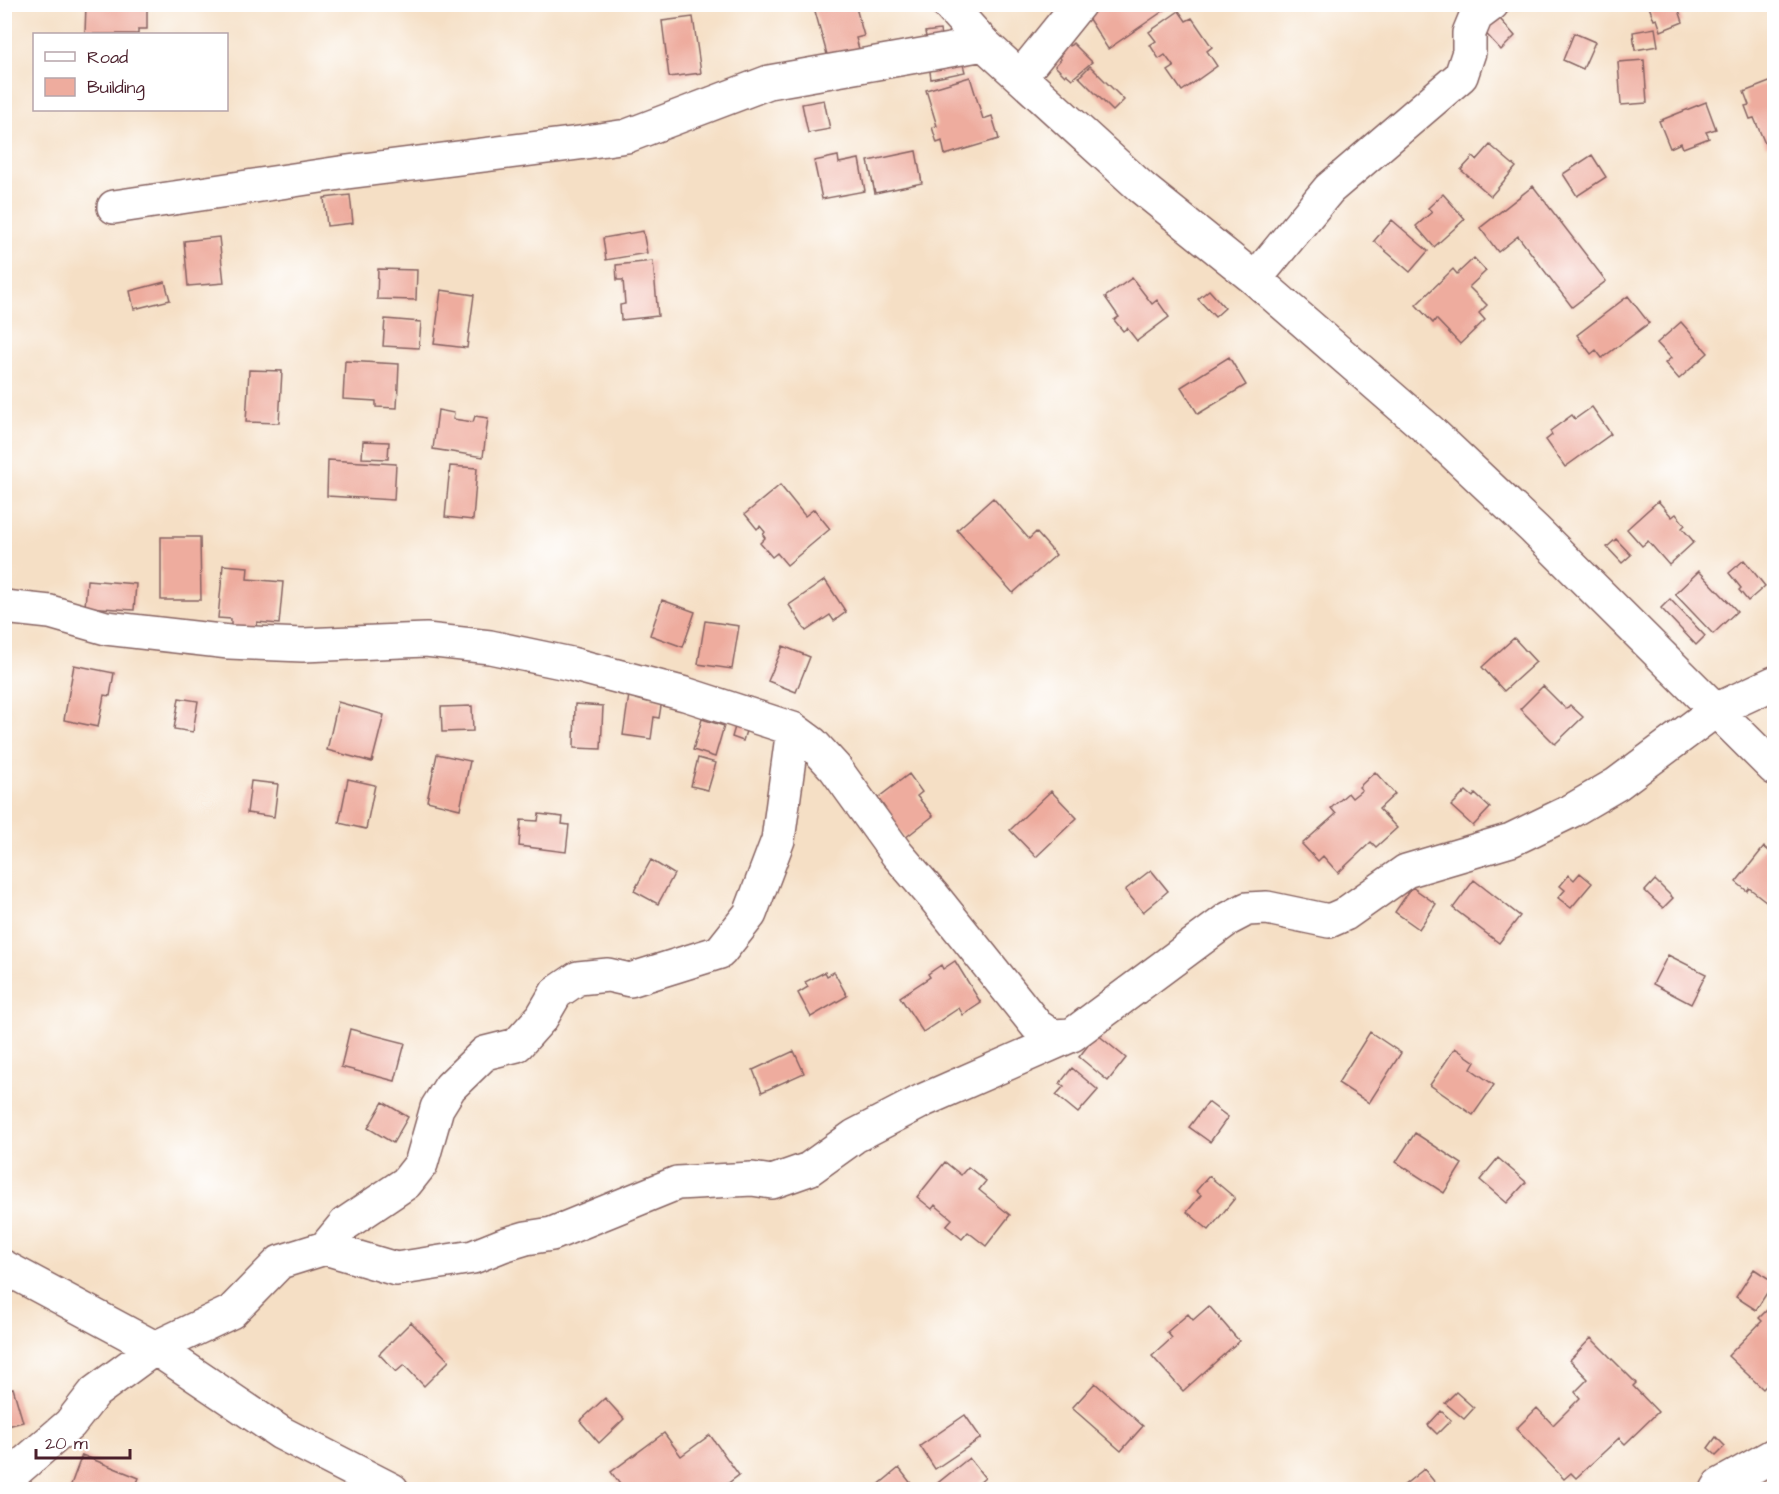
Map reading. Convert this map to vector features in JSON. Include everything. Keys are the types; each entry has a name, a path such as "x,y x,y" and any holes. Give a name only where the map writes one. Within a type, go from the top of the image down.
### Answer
{"street":[{"path":"948,4 984,44 1142,188 1255,279 1430,431 1533,529 1774,768"},
{"path":"1021,76 1079,4"},
{"path":"1255,279 1329,189 1461,76 1469,52 1469,33 1476,16 1492,4"},
{"path":"114,207 347,171 627,136 769,82 984,44"},
{"path":"4,607 50,612 106,628 229,642 303,645 426,640 490,647 571,664 685,694 793,729 812,743 835,768 897,854 1037,1026 1053,1036 1072,1035"},
{"path":"325,1248 396,1269 428,1265 472,1257 526,1238 552,1234 677,1183 752,1179 772,1182 809,1169 855,1136 924,1100 1072,1035 1228,919 1247,909 1267,908 1329,921 1345,914 1406,871 1512,840 1571,811 1617,784 1716,710 1774,683"},
{"path":"4,1481 70,1424 95,1392 155,1348 231,1312 280,1262 325,1248 345,1224 406,1184 421,1164 437,1108 450,1087 485,1053 517,1045 542,1017 556,993 578,978 608,975 630,980 720,952 750,914 778,840 793,729"},
{"path":"4,1267 155,1348 281,1432 392,1490"},
{"path":"1717,1490 1720,1485 1774,1455"}],"building":[{"path":"86,4 147,4 147,29 138,29 138,33 85,33"},
{"path":"813,4 847,6 855,4 864,36 856,38 859,49 828,58"},
{"path":"1093,4 1168,4 1169,7 1108,49 1087,16 1097,9"},
{"path":"1648,4 1677,4 1683,22 1661,31"},
{"path":"1179,11 1186,21 1192,18 1212,47 1207,51 1217,66 1182,91 1168,71 1174,67 1165,55 1159,59 1150,45 1156,41 1149,32"},
{"path":"1494,12 1515,36 1501,50 1479,26"},
{"path":"693,17 701,73 669,77 662,21"},
{"path":"4,27 10,42 4,44"},
{"path":"1655,28 1658,46 1635,50 1633,32"},
{"path":"940,30 942,44 928,47 925,32"},
{"path":"1574,33 1595,42 1583,69 1563,60"},
{"path":"1064,40 1070,46 1073,43 1092,62 1072,79 1066,74 1065,76 1055,66 1061,56 1055,50"},
{"path":"961,57 965,72 931,79 929,64"},
{"path":"1644,60 1647,103 1621,105 1618,62"},
{"path":"1090,66 1124,100 1113,111 1079,77"},
{"path":"970,77 983,119 992,116 999,139 945,155 942,141 937,143 932,127 937,126 926,90"},
{"path":"1772,81 1774,86 1774,142 1766,146 1754,118 1750,119 1745,106 1749,105 1744,92"},
{"path":"824,100 830,129 808,133 802,104"},
{"path":"1706,102 1716,129 1706,132 1709,138 1683,148 1681,143 1670,148 1659,121"},
{"path":"1490,145 1516,167 1491,196 1461,170 1473,157 1477,160"},
{"path":"916,151 922,183 875,193 868,161"},
{"path":"1592,155 1606,177 1577,196 1563,174"},
{"path":"838,156 839,163 859,159 865,191 822,199 814,161"},
{"path":"1533,186 1606,281 1572,307 1518,236 1498,252 1480,228"},
{"path":"1443,194 1465,219 1434,247 1416,226 1432,212 1428,208"},
{"path":"350,195 353,223 327,226 324,198"},
{"path":"1392,220 1428,251 1410,272 1374,241"},
{"path":"643,231 647,253 606,260 603,238"},
{"path":"219,237 224,283 188,286 184,241"},
{"path":"1474,258 1486,271 1469,287 1487,305 1479,313 1485,320 1460,344 1436,319 1433,323 1416,305 1453,269 1457,274"},
{"path":"653,261 658,316 621,320 620,305 625,304 623,280 617,280 616,265"},
{"path":"378,269 417,270 416,300 377,299"},
{"path":"1132,278 1152,304 1157,300 1169,317 1137,341 1127,328 1123,331 1114,320 1119,317 1105,297"},
{"path":"165,282 170,300 134,309 130,291"},
{"path":"441,290 474,295 467,348 434,344"},
{"path":"1209,290 1225,308 1215,317 1198,299"},
{"path":"1628,296 1649,323 1602,358 1596,350 1591,354 1577,335"},
{"path":"385,319 421,322 419,348 383,346"},
{"path":"1681,322 1708,353 1679,379 1665,363 1671,358 1657,343"},
{"path":"1229,357 1246,385 1198,414 1181,387"},
{"path":"345,361 399,364 397,408 376,407 376,401 343,399"},
{"path":"249,370 282,371 279,423 246,422"},
{"path":"1592,407 1611,434 1565,467 1546,440 1552,435 1550,431 1572,415 1575,419"},
{"path":"438,410 454,413 453,419 473,422 475,416 488,418 483,457 433,449"},
{"path":"363,441 389,442 388,459 362,458"},
{"path":"328,460 396,464 394,500 327,496"},
{"path":"450,466 477,468 473,520 445,517"},
{"path":"780,485 805,516 814,509 830,529 787,565 777,553 772,557 760,543 765,538 763,535 765,532 760,526 757,529 745,514"},
{"path":"993,498 1029,539 1036,532 1056,555 1013,593 957,530"},
{"path":"1658,501 1672,517 1676,514 1685,525 1682,528 1694,542 1669,565 1648,541 1642,546 1627,529"},
{"path":"161,537 200,537 201,600 161,600"},
{"path":"1616,539 1631,555 1622,563 1607,547"},
{"path":"1744,560 1765,586 1748,601 1729,573"},
{"path":"223,565 248,567 247,579 283,582 279,624 257,622 256,631 231,628 231,619 218,618"},
{"path":"1699,571 1737,611 1713,634 1675,594"},
{"path":"87,580 136,584 134,610 85,607"},
{"path":"825,580 846,612 834,621 830,615 806,631 789,605"},
{"path":"1670,599 1705,636 1696,645 1661,608"},
{"path":"662,600 695,612 683,647 650,635"},
{"path":"705,621 739,626 732,669 698,664"},
{"path":"1514,638 1536,662 1504,691 1482,667"},
{"path":"783,646 810,657 796,692 768,681"},
{"path":"74,665 114,673 110,696 104,695 98,727 64,720"},
{"path":"1543,686 1566,709 1570,705 1583,717 1555,744 1520,709"},
{"path":"629,695 662,700 659,718 654,717 651,739 623,735"},
{"path":"179,698 198,701 193,732 174,729"},
{"path":"338,702 384,715 372,762 327,750"},
{"path":"575,704 603,706 601,749 574,748"},
{"path":"472,706 473,731 442,732 441,707"},
{"path":"702,719 724,726 715,757 693,750"},
{"path":"737,720 748,724 743,741 732,737"},
{"path":"437,754 470,761 460,809 427,801"},
{"path":"698,758 716,763 708,790 691,786"},
{"path":"1375,772 1395,794 1379,809 1397,828 1376,847 1371,842 1338,873 1323,856 1318,861 1302,844 1336,814 1331,808 1348,793 1352,798 1362,790 1359,787"},
{"path":"909,774 922,792 917,796 933,816 905,838 875,800"},
{"path":"348,779 375,785 366,829 339,823"},
{"path":"251,781 278,784 274,817 247,813"},
{"path":"1051,791 1077,818 1036,857 1010,830"},
{"path":"1466,791 1473,797 1475,794 1490,808 1473,826 1451,806"},
{"path":"539,814 563,817 562,824 569,825 566,852 519,846 521,820 538,821"},
{"path":"1764,847 1774,855 1774,901 1771,905 1749,888 1747,891 1736,882"},
{"path":"651,860 674,874 658,904 634,891"},
{"path":"1151,870 1168,891 1143,912 1125,890"},
{"path":"1580,873 1592,883 1571,908 1558,898 1565,890 1560,886 1569,875 1574,880"},
{"path":"1474,880 1520,916 1499,943 1453,908"},
{"path":"1655,880 1673,898 1663,908 1645,891"},
{"path":"1412,887 1436,904 1419,929 1395,912"},
{"path":"1668,955 1706,974 1691,1004 1653,984"},
{"path":"955,961 981,1003 963,1015 959,1008 923,1032 900,997 930,977 928,974 941,965 943,969"},
{"path":"825,972 827,976 834,972 847,996 811,1017 798,993 808,987 805,982"},
{"path":"350,1029 405,1043 395,1081 341,1067"},
{"path":"1370,1032 1401,1053 1369,1103 1338,1083"},
{"path":"1097,1034 1126,1058 1108,1081 1079,1057"},
{"path":"1455,1048 1475,1062 1471,1069 1494,1085 1473,1115 1430,1085"},
{"path":"794,1051 804,1073 762,1092 753,1070"},
{"path":"1072,1068 1098,1090 1078,1113 1056,1095 1064,1086 1060,1083"},
{"path":"383,1102 408,1117 393,1143 368,1128"},
{"path":"1208,1102 1228,1117 1210,1142 1189,1127"},
{"path":"1415,1133 1462,1164 1444,1193 1396,1162"},
{"path":"1498,1158 1526,1182 1507,1203 1480,1180"},
{"path":"945,1162 961,1175 968,1167 986,1181 979,1190 1010,1215 986,1246 968,1232 962,1239 946,1226 952,1219 935,1205 932,1209 917,1197"},
{"path":"1209,1176 1235,1198 1209,1230 1187,1212 1201,1195 1196,1191"},
{"path":"1754,1269 1774,1282 1756,1310 1736,1297"},
{"path":"1209,1306 1239,1341 1183,1391 1152,1356 1172,1338 1167,1332 1188,1314 1193,1320"},
{"path":"1774,1307 1774,1377 1763,1389 1728,1356 1762,1321 1759,1318 1769,1308 1771,1310"},
{"path":"411,1322 449,1361 424,1386 404,1365 396,1372 379,1354"},
{"path":"1591,1338 1636,1383 1633,1386 1658,1412 1625,1444 1619,1438 1576,1478 1571,1473 1564,1479 1516,1429 1537,1408 1553,1425 1580,1398 1575,1392 1588,1379 1570,1360"},
{"path":"1095,1383 1143,1426 1121,1451 1072,1408"},
{"path":"13,1388 23,1422 4,1427 4,1390"},
{"path":"1456,1392 1474,1408 1464,1419 1445,1403"},
{"path":"605,1398 624,1419 599,1443 580,1421"},
{"path":"1441,1411 1451,1420 1437,1434 1428,1425"},
{"path":"965,1415 981,1438 935,1469 920,1446"},
{"path":"664,1433 681,1456 710,1435 739,1475 719,1490 624,1490 611,1472"},
{"path":"1716,1437 1725,1446 1716,1455 1708,1448"},
{"path":"82,1455 139,1478 134,1490 69,1490"},
{"path":"969,1458 985,1478 979,1483 985,1490 937,1490 934,1486"},
{"path":"899,1468 916,1490 879,1490 877,1486"},
{"path":"1424,1469 1441,1490 1405,1490 1403,1486"}]}
